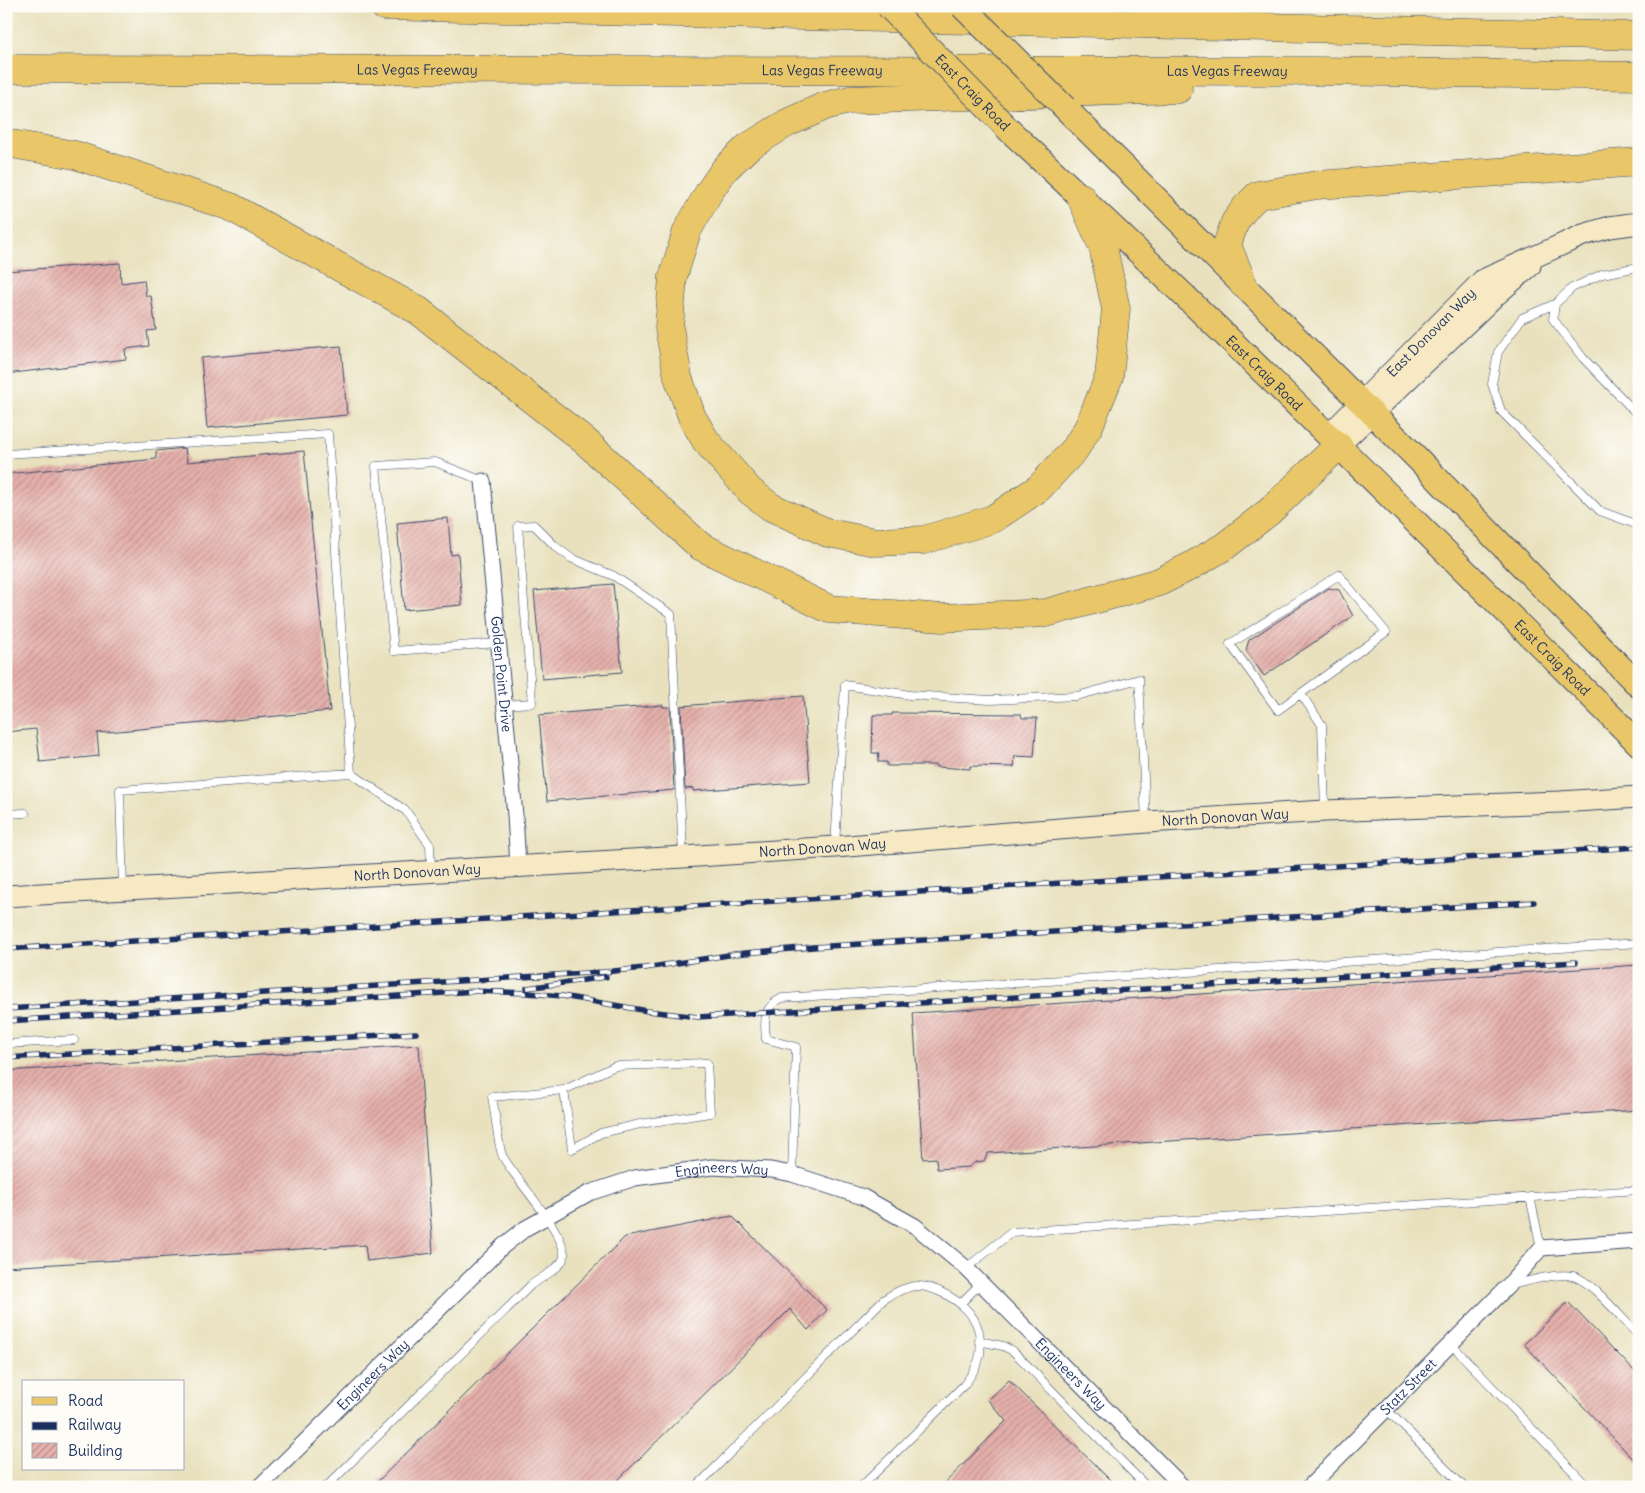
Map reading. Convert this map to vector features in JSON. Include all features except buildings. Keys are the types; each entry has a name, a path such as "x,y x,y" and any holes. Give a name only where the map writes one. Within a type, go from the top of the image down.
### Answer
{"highway":[{"path":"384,6 1639,36"},
{"name":"Las Vegas Freeway","path":"6,69 1317,71 1639,76"},
{"path":"1081,197 1103,247 1116,309 1109,377 1089,426 1075,449 1039,488 993,519 924,540 876,542 828,533 771,506 750,492 706,441 692,417 678,377 669,328 673,277 687,231 709,192 725,170 748,147 787,123 825,106 848,100 1255,86 1317,71"},
{"path":"6,143 75,155 231,207 419,311 585,441 700,546 829,609 942,618 1046,613 1159,582 1225,546 1270,511 1333,441"},
{"path":"1243,284 1227,245 1235,222 1258,195 1317,185 1639,162"}],"main road":[{"name":"East Craig Road","path":"888,6 1010,132 1081,197 1333,441 1639,744"},
{"path":"962,6 1367,408 1639,686"}],"street":[{"name":"East Donovan Way","path":"1333,441 1367,408 1549,250 1598,230 1639,223"},
{"name":"Golden Point Drive","path":"483,482 518,866"},
{"name":"North Donovan Way","path":"6,896 835,847 1325,810 1560,802 1639,797"},
{"name":"Engineers Way","path":"262,1486 502,1246 526,1228 589,1193 635,1178 712,1167 771,1170 792,1174 863,1196 915,1226 966,1268 1183,1487"},
{"path":"1541,1248 1639,1241"},
{"name":"Statz Street","path":"1309,1487 1508,1286 1541,1248"}],"lane":[{"path":"1638,525 1600,511 1501,412 1492,384 1498,352 1522,318 1556,304 1572,288 1602,274 1639,268"},
{"path":"1556,304 1552,319 1583,358 1639,416"},
{"path":"6,454 328,434 351,773"},
{"path":"483,482 435,462 376,466 394,651 498,643"},
{"path":"504,705 532,703 518,526 534,525 555,546 571,558 614,576 671,614 683,856"},
{"path":"1339,575 1386,632 1301,694 1278,710 1230,644 1339,575"},
{"path":"835,847 845,685 910,695 990,700 1077,696 1139,679 1147,822"},
{"path":"1301,694 1322,725 1325,810"},
{"path":"123,890 120,790 351,773 406,811 430,845 431,870"},
{"path":"6,814 24,813"},
{"path":"792,1174 796,1047 766,1039 764,1020 772,1002 782,998 1639,943"},
{"path":"6,1044 74,1040"},
{"path":"326,1487 531,1285 561,1265 564,1255 546,1217 502,1155 492,1096 564,1090 615,1066 707,1063 710,1113 640,1124 601,1133 572,1149 564,1090"},
{"path":"966,1268 1012,1232 1639,1190"},
{"path":"1530,1197 1541,1248"},
{"path":"1508,1286 1551,1277 1572,1276 1586,1281 1639,1336"},
{"path":"961,1303 981,1283"},
{"path":"696,1487 883,1300 897,1291 918,1286 936,1289 961,1303 972,1315 979,1330 980,1355 975,1369 964,1385 861,1487"},
{"path":"979,1341 1013,1350 1147,1487"},
{"path":"1451,1344 1588,1487"},
{"path":"1386,1409 1464,1487"}],"railway":[{"path":"6,949 1639,847"},
{"path":"6,1009 603,972 645,968 735,954 813,947 1534,902"},
{"path":"471,991 562,996 648,1011 698,1017 1576,962"},
{"path":"527,988 606,977"},
{"path":"6,1021 477,991"},
{"path":"6,1058 416,1033"}]}
